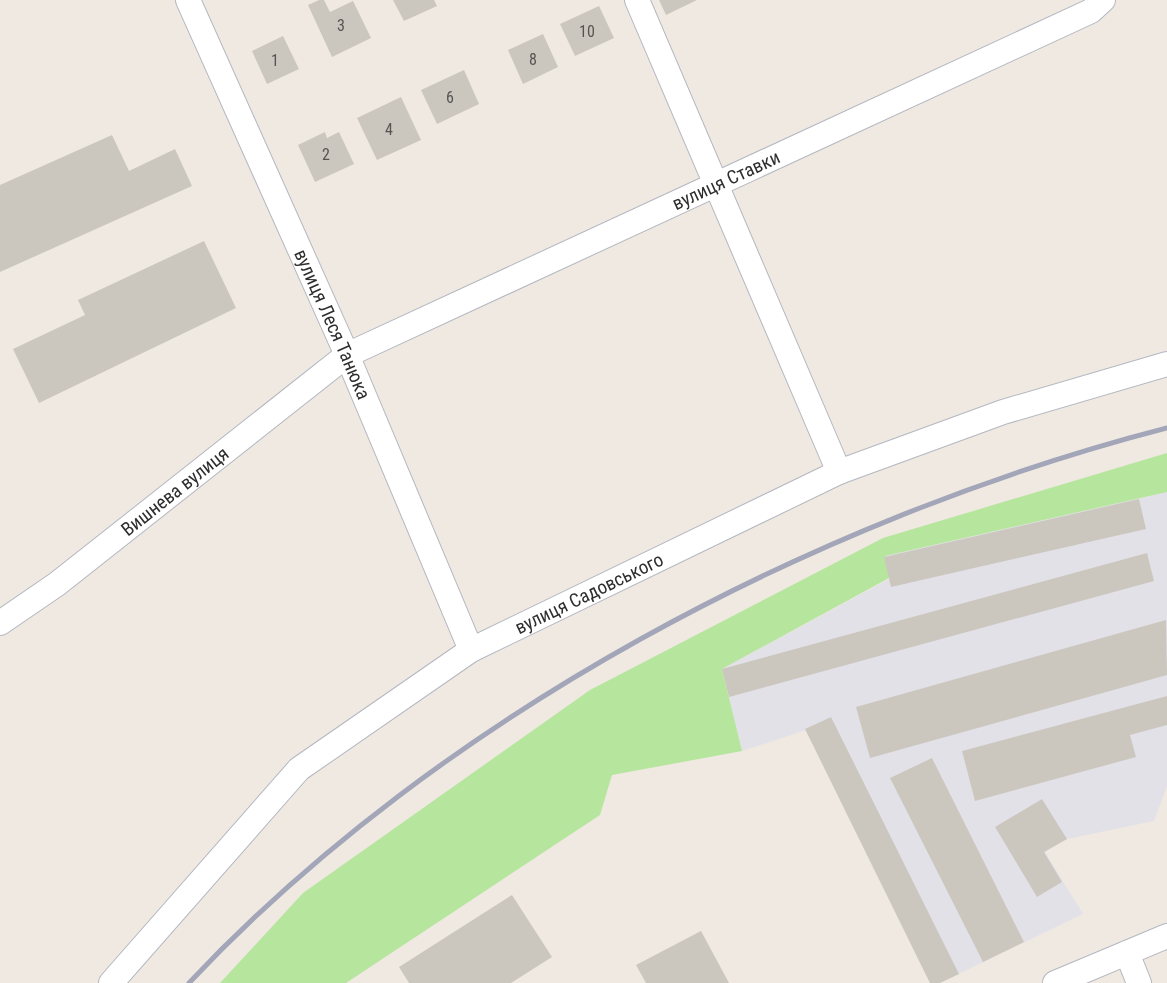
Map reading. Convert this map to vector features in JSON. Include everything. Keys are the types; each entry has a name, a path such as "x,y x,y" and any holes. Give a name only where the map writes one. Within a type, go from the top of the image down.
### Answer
{"street":[{"name":"вулиця Леся Танюка","path":"188,0 347,355 471,650"},
{"path":"637,0 838,472"},
{"name":"вулиця Ставки","path":"347,355 718,186 1091,11 1103,0"},
{"name":"Вишнева вулиця","path":"0,623 57,584 347,355"},
{"name":"вулиця Садовського","path":"111,983 299,769 471,650 838,472 1003,411 1167,364"},
{"path":"1055,983 1167,936"},
{"path":"1127,953 1139,983"}],"shaded area":[{"path":"1167,492 1167,786 1154,821 1067,839 1045,852 1083,914 940,983 930,983 806,730 742,751 722,669 889,579 884,556"}],"green space":[{"path":"1167,453 1167,492 885,556 889,578 722,669 742,751 612,775 600,815 346,983 220,983 303,893 590,690 883,538"}],"building":[{"path":"324,0 330,12 353,1 371,38 332,57 308,5"},
{"path":"393,0 434,0 437,6 404,21"},
{"path":"659,0 697,0 666,15"},
{"path":"599,6 614,38 575,56 560,24"},
{"path":"543,34 558,67 523,84 508,50"},
{"path":"283,36 299,69 267,84 252,51"},
{"path":"464,70 479,104 437,124 421,90"},
{"path":"401,97 421,140 377,160 357,118"},
{"path":"325,132 327,138 339,132 354,164 315,182 298,145"},
{"path":"112,135 129,171 175,149 192,186 0,272 0,185"},
{"path":"204,241 236,308 39,403 13,349 85,315 78,300"},
{"path":"1139,499 1146,529 891,587 884,557"},
{"path":"1147,553 1154,581 729,697 722,669"},
{"path":"1166,620 1167,675 870,758 856,707"},
{"path":"1167,696 1167,725 1130,735 1136,757 975,801 962,751"},
{"path":"831,717 959,974 940,983 930,983 805,729"},
{"path":"932,758 1024,942 983,962 890,778"},
{"path":"1042,799 1067,839 1044,852 1062,882 1037,897 995,827"},
{"path":"512,895 552,957 511,983 409,983 399,967"},
{"path":"701,931 729,983 646,983 636,965"}],"railway":[{"path":"189,983 289,886 398,796 516,714 640,640 769,573 901,516 1034,467 1167,428"}]}
